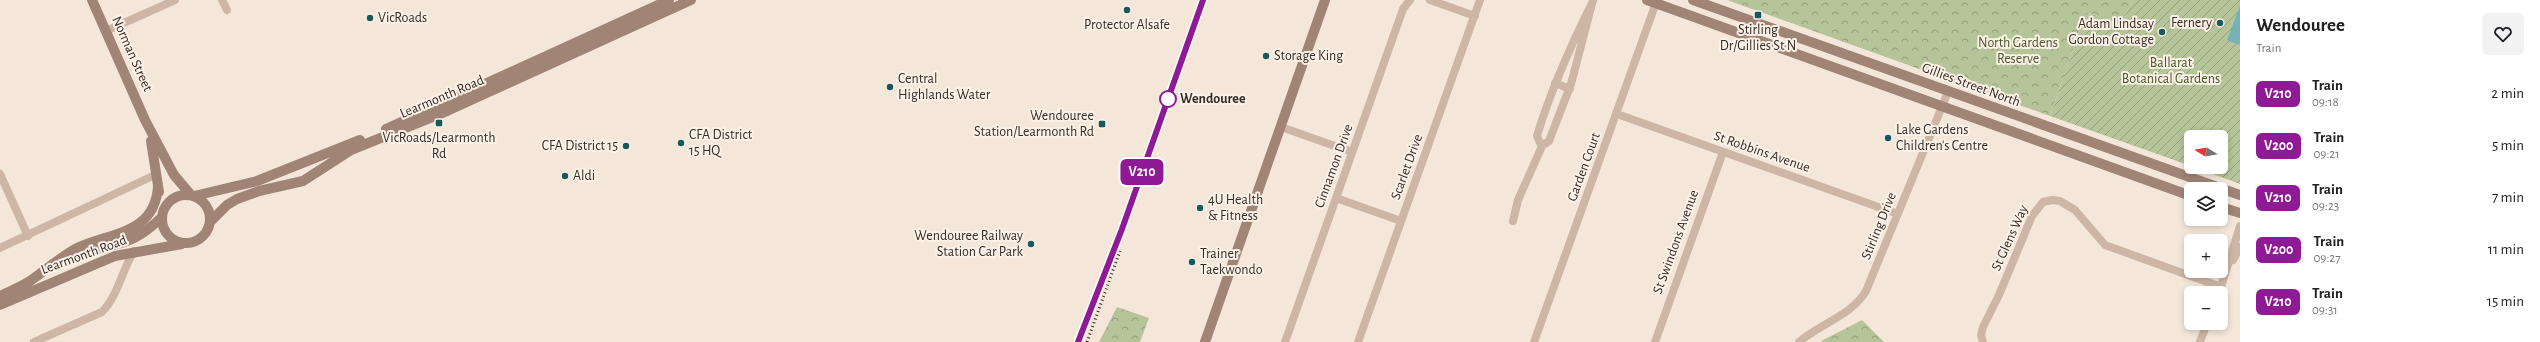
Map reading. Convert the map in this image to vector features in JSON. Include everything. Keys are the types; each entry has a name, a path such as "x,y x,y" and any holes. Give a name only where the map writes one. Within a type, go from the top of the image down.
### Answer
{"main road":[{"name":"Norman Street","path":"92,0 145,120 174,175 192,195"},
{"name":"Learmonth Road","path":"192,195 257,181 340,146 366,138 666,5 690,0"},
{"path":"1205,342 1327,0"},
{"name":"Gillies Street North","path":"1693,0 2240,196"},
{"path":"1653,1 2184,193"},
{"name":"Learmonth Road","path":"210,222 227,205 237,198 259,191 303,182 351,150 447,111 666,5"},
{"name":"Norman Street","path":"145,120 155,155 163,215"},
{"name":"Learmonth Road","path":"0,296 28,282 75,250 112,238 138,224 155,204 158,186"},
{"path":"192,195 206,205 210,222 202,238 193,242 182,244 167,233 163,215 172,200 180,196 192,195"},
{"path":"2228,209 2240,213"},
{"name":"Learmonth Road","path":"61,260 127,243 147,231 163,215"},
{"name":"Learmonth Road","path":"0,305 90,265 134,251 182,244"}],"street":[{"path":"106,31 175,0"},
{"path":"222,0 227,10"},
{"name":"Cinnamon Drive","path":"1285,342 1403,9 1410,0"},
{"path":"1430,0 1474,16"},
{"name":"Scarlet Drive","path":"1358,342 1480,0"},
{"path":"1543,144 1537,139 1540,126 1571,43 1593,0"},
{"path":"1513,221 1518,200 1543,144 1549,141 1554,131 1570,89 1593,0"},
{"name":"Garden Court","path":"1534,342 1617,114 1653,1"},
{"path":"1555,83 1570,89"},
{"name":"Stirling Drive","path":"1799,342 1820,327 1850,310 1860,300 1868,287 1948,92"},
{"name":"St Robbins Avenue","path":"1617,114 1898,214"},
{"path":"1540,126 1554,131"},
{"path":"1281,127 1352,152"},
{"name":"St Swindons Avenue","path":"1655,342 1723,152"},
{"path":"0,174 28,236"},
{"path":"0,248 158,174"},
{"path":"1336,198 1401,221"},
{"name":"St Glens Way","path":"1983,342 1981,336 1983,327 1999,295 2032,216 2041,204 2049,200 2060,201 2071,207 2096,238 2109,248 2209,286"},
{"path":"2228,266 2240,226"},
{"path":"2228,269 2240,247"},
{"path":"34,342 102,312 109,305 124,268 134,251"},
{"path":"2200,342 2205,330"}],"green space":[{"name":"North Gardens Reserve","path":"1727,0 2133,0 2120,23 2086,12 2050,116"},
{"name":"Ballarat Botanical Gardens","path":"2133,0 2240,0 2240,184 2213,174 2228,174 2228,130 2184,130 2184,164 2050,116 2086,12 2120,23"},
{"path":"1117,307 1149,318 1140,342 1099,342"},
{"path":"1862,320 1884,342 1821,342 1823,340"}],"water":[{"path":"2240,6 2240,42 2239,45 2227,40"}],"railway":[{"path":"1078,342 1122,229 1203,0"},
{"path":"1087,342 1120,251"}],"train":[{"name":"V210","path":"1078,342 1122,229 1203,0"}],"place":[{"name":"Protector Alsafe","path":"1127,10"},
{"name":"Stirling Dr/Gillies St N","path":"1758,15"},
{"name":"VicRoads","path":"370,18"},
{"name":"Fernery","path":"2220,23"},
{"name":"Adam Lindsay Gordon Cottage","path":"2162,32"},
{"name":"Storage King","path":"1266,56"},
{"name":"Central Highlands Water","path":"890,87"},
{"name":"Wendouree","path":"1168,99"},
{"name":"VicRoads/Learmonth Rd","path":"439,123"},
{"name":"Wendouree Station/Learmonth Rd","path":"1102,124"},
{"name":"Lake Gardens Children's Centre","path":"1888,138"},
{"name":"CFA District 15 HQ","path":"681,143"},
{"name":"CFA District 15","path":"626,146"},
{"name":"Aldi","path":"565,176"},
{"name":"4U Health & Fitness","path":"1200,208"},
{"name":"Wendouree Railway Station Car Park","path":"1031,244"},
{"name":"Trainer Taekwondo","path":"1192,262"}]}
